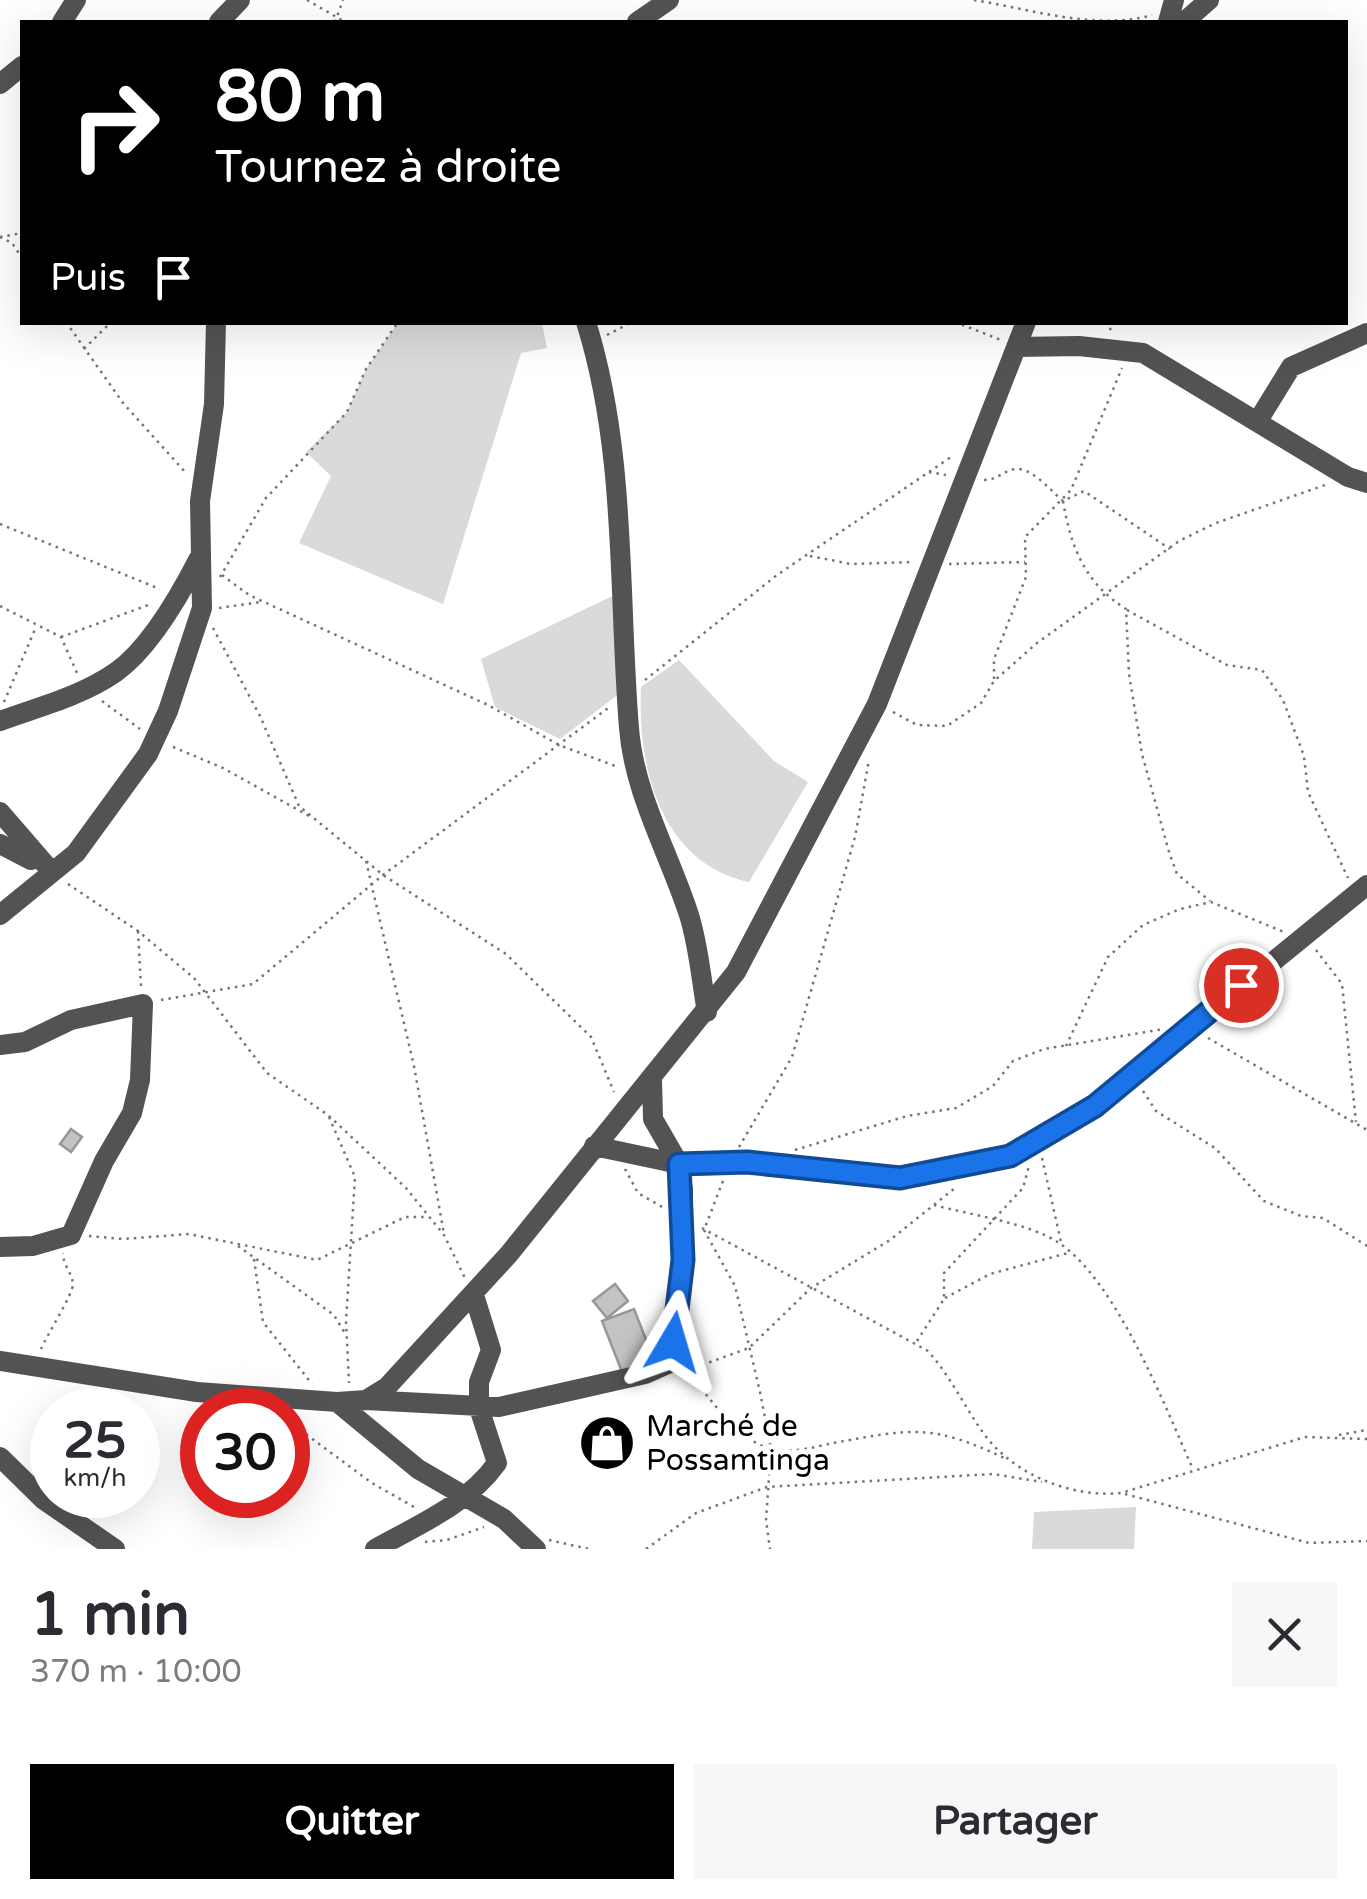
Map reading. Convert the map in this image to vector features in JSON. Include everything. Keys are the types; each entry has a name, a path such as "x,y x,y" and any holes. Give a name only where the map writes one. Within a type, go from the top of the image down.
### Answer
{"street":[{"path":"221,16 240,0"},
{"path":"640,20 669,0"},
{"path":"1175,13 1208,0"},
{"path":"0,84 20,68"},
{"path":"0,915 76,853 148,754 168,712 202,608 202,466 214,404 216,325"},
{"path":"344,1401 387,1387 440,1325 474,1295 707,1012 780,895 877,704 968,480 1025,325"},
{"path":"589,332 617,469 617,540 630,692 629,729 639,778 689,915 707,1012"},
{"path":"1258,419 1290,367 1367,333"},
{"path":"1016,346 1125,350 1154,358 1358,480"},
{"path":"0,721 89,688 120,669 176,596 202,550"},
{"path":"0,812 51,871"},
{"path":"0,844 51,871"},
{"path":"594,1146 679,1164 730,1162 916,1177 1010,1156 1134,1077 1188,1026 1361,889"},
{"path":"0,1045 24,1042 71,1020 143,1004 140,1080 132,1113 104,1161 71,1235 34,1246 0,1247"},
{"path":"0,1361 197,1392 479,1408 546,1399 646,1374 672,1362 684,1219 679,1164 653,1119 652,1079"},
{"path":"375,1549 463,1497 485,1480 497,1463 479,1408 479,1382 490,1350 474,1295"},
{"path":"344,1401 418,1469 504,1520 534,1546"},
{"path":"0,1457 44,1500 115,1549"}],"path":[{"path":"307,0 336,20 343,0"},
{"path":"974,0 1093,20"},
{"path":"1130,20 1175,13"},
{"path":"0,237 20,255"},
{"path":"68,325 124,403 182,463 188,476"},
{"path":"84,349 108,325"},
{"path":"202,608 266,498 347,412 366,368 396,325"},
{"path":"589,332 619,325"},
{"path":"963,325 1016,346"},
{"path":"1063,501 1122,370 1125,350 1108,325"},
{"path":"138,931 143,1004 253,984 374,882 630,692 777,575 980,439"},
{"path":"928,472 968,480 994,480 1014,469 1028,471 1063,501 1076,555 1102,594 1227,664 1262,670 1284,700 1304,756 1308,792 1361,889"},
{"path":"877,704 934,729 969,714 994,681 1102,594 1170,550 1216,523 1358,480"},
{"path":"994,681 994,658 1026,577 1025,537 1063,501 1084,492 1094,496 1170,550"},
{"path":"0,524 111,566 176,596"},
{"path":"202,550 221,574 262,602 639,778"},
{"path":"61,637 176,596"},
{"path":"202,608 262,602"},
{"path":"202,608 260,716 300,806 383,875 506,954 591,1037 623,1110"},
{"path":"1126,610 1129,674 1142,754 1177,874 1211,902 1312,944 1342,984 1356,1124"},
{"path":"0,713 36,626"},
{"path":"770,1549 771,1449 735,1286 704,1230 730,1162 792,1057 855,836 868,783 869,751"},
{"path":"366,859 414,1066 444,1235"},
{"path":"51,871 138,931 210,994 267,1073 328,1116 406,1188 444,1235 474,1295"},
{"path":"1066,1047 1108,957 1132,931 1180,908 1211,902"},
{"path":"780,1154 907,1116 956,1108 993,1086 1013,1061 1044,1050 1088,1038 1188,1026 1367,1130"},
{"path":"1134,1077 1156,1111 1214,1148 1264,1201 1301,1216 1323,1218 1367,1246"},
{"path":"328,1116 355,1177 344,1401"},
{"path":"944,1299 944,1272 1023,1188 1038,1141"},
{"path":"1038,1141 1061,1244"},
{"path":"616,1152 638,1194 915,1344 950,1376 987,1439 1010,1460"},
{"path":"964,1180 890,1240 812,1288 749,1348 686,1370 734,1426 771,1449 805,1448 921,1429 956,1434 1048,1483"},
{"path":"934,1204 1043,1234 1070,1252 1108,1299 1193,1468"},
{"path":"34,1369 55,1314 72,1293 73,1280 62,1262 71,1235 122,1239 189,1234 317,1260 405,1217 430,1217"},
{"path":"238,1245 334,1315 346,1336"},
{"path":"915,1344 944,1299 990,1274 1070,1252"},
{"path":"254,1259 262,1322 344,1401"},
{"path":"1333,1436 1367,1430"},
{"path":"310,1437 372,1483 433,1518"},
{"path":"646,1549 696,1514 768,1487 993,1474 1100,1495 1305,1437 1367,1439"},
{"path":"1121,1492 1308,1542 1367,1540"},
{"path":"412,1544 448,1540 504,1520"},
{"path":"534,1546 564,1540 588,1549"},
{"path":"1308,1542 1314,1549"}],"shaded area":[{"path":"397,325 542,325 547,348 521,353 443,604 299,543 331,476 306,452 347,412 366,369"},
{"path":"627,589 628,687 560,739 495,707 481,659"},
{"path":"679,660 774,761 808,782 749,882 719,871 694,855 660,807 650,778 644,748 641,687"},
{"path":"1136,1507 1134,1549 1032,1549 1034,1512"}],"building":[{"path":"71,1129 82,1137 71,1152 60,1144"},
{"path":"615,1284 628,1301 607,1318 593,1301"},
{"path":"634,1309 654,1360 622,1372 602,1321"}],"place":[{"name":"Marché de Possamtinga","path":"607,1443"}],"route":[{"path":"673,1342 683,1260 679,1164 747,1162 900,1178 1010,1156 1095,1106 1241,985"}]}
